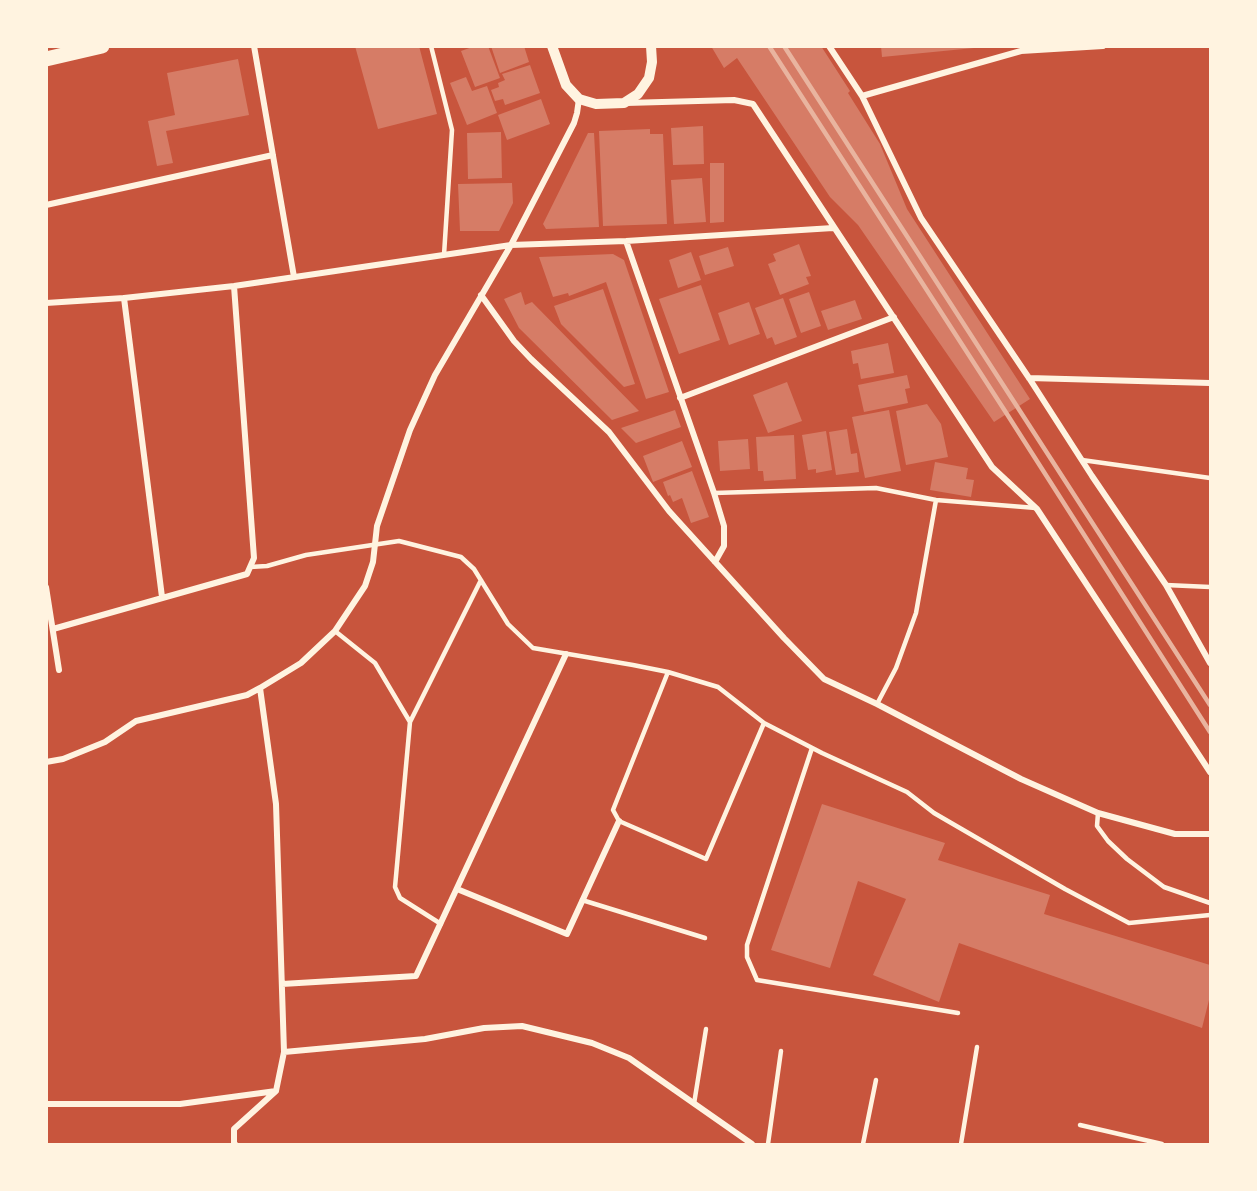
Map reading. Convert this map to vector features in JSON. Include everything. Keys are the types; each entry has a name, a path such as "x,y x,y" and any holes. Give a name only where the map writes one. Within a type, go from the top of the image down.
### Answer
{"main road":[{"path":"46,59 102,46"}],"street":[{"path":"254,46 294,277"},
{"path":"552,46 566,86 579,99 596,104 734,100 753,104 992,467 1037,508 1210,772"},
{"path":"624,103 638,94 649,78 652,62 651,46"},
{"path":"829,46 862,96 921,218 1166,585 1210,663"},
{"path":"862,96 1021,51 1103,46"},
{"path":"46,762 63,759 105,742 136,721 247,695 301,663 335,631 366,586 373,562 376,526 410,430 435,375 510,245 574,123 579,99"},
{"path":"46,205 273,155"},
{"path":"46,303 124,298 234,286 510,245 626,241 834,228"},
{"path":"626,241 724,526 724,546 714,562"},
{"path":"53,629 247,574 254,558 234,286"},
{"path":"481,296 514,341 609,432 654,492 714,562 824,679 1022,779 1098,813 1175,834 1210,834"},
{"path":"124,298 162,597"},
{"path":"680,398 894,317"},
{"path":"1029,378 1210,383"},
{"path":"46,586 59,670"},
{"path":"282,984 416,976 566,654"},
{"path":"235,1144 234,1129 276,1091 284,1052 276,804 260,688"},
{"path":"457,889 567,934 619,821"},
{"path":"284,1052 425,1039 484,1028 522,1026 592,1043 629,1058 752,1144"},
{"path":"46,1104 180,1104 276,1091"}],"lane":[{"path":"431,46 452,130 444,255"},
{"path":"1082,460 1210,478"},
{"path":"714,493 876,488 936,500 1037,508"},
{"path":"877,704 896,668 916,613 936,500"},
{"path":"250,567 267,566 306,555 399,541 461,557 474,569 508,624 533,648 633,664 718,687 764,723 907,792 934,813 1065,889 1129,923 1210,915"},
{"path":"441,924 400,898 395,887 410,722 481,580"},
{"path":"1166,585 1210,586"},
{"path":"335,631 375,663 410,722"},
{"path":"668,672 613,810 619,821 706,859 764,723"},
{"path":"813,748 747,945 747,957 757,980 958,1013"},
{"path":"1098,813 1097,826 1108,841 1127,859 1164,887 1210,903"},
{"path":"582,900 705,938"},
{"path":"694,1104 706,1029"},
{"path":"961,1144 977,1047"},
{"path":"768,1144 781,1051"},
{"path":"863,1144 876,1080"},
{"path":"1080,1125 1162,1144"}],"building":[{"path":"355,46 419,46 437,114 378,129"},
{"path":"475,46 488,46 500,78 475,87 461,51"},
{"path":"491,46 524,46 529,62 500,73"},
{"path":"711,46 821,46 880,144 907,209 1030,399 994,422 858,225 830,197 737,58 724,68"},
{"path":"881,46 974,46 974,48 882,57"},
{"path":"238,59 249,115 166,131 173,163 157,166 148,121 175,115 167,73"},
{"path":"530,65 540,93 505,105 503,99 495,101 491,90 499,87 498,83 505,80 502,74"},
{"path":"466,77 472,91 487,86 497,113 467,125 450,83"},
{"path":"541,99 550,124 507,140 498,115"},
{"path":"703,126 704,164 673,165 671,128"},
{"path":"650,129 650,134 663,134 667,224 603,226 599,131"},
{"path":"501,132 502,178 468,179 467,133"},
{"path":"588,133 594,133 599,227 546,229 543,224"},
{"path":"710,163 724,163 724,222 710,223"},
{"path":"702,178 706,222 674,224 671,180"},
{"path":"512,183 513,203 499,231 460,231 458,184"},
{"path":"799,244 811,276 806,277 809,284 780,295 768,264 776,261 773,254"},
{"path":"728,247 734,266 705,275 699,256"},
{"path":"691,252 701,280 678,288 669,260"},
{"path":"613,254 624,260 669,392 646,399 606,282 569,296 568,293 553,297 539,257"},
{"path":"701,285 720,340 679,354 659,299"},
{"path":"603,289 635,384 624,387 561,324 554,306"},
{"path":"521,292 525,305 532,302 639,411 612,420 519,328 504,299"},
{"path":"809,292 821,326 801,333 789,299"},
{"path":"783,298 797,337 775,345 772,337 767,339 755,308"},
{"path":"855,300 862,319 828,330 821,311"},
{"path":"749,302 760,334 729,345 718,313"},
{"path":"888,343 894,373 861,379 858,363 853,364 851,351"},
{"path":"907,375 910,388 905,389 908,403 864,412 858,385"},
{"path":"787,382 802,421 768,433 753,395"},
{"path":"927,404 941,424 948,457 906,465 896,411"},
{"path":"675,410 681,427 636,443 621,428"},
{"path":"889,410 901,471 865,478 852,417"},
{"path":"847,429 851,454 857,453 859,472 836,475 829,432"},
{"path":"826,431 832,470 816,473 816,469 808,470 802,435"},
{"path":"794,435 796,479 764,481 763,471 758,471 756,437"},
{"path":"748,439 750,469 720,471 718,441"},
{"path":"682,441 692,467 653,482 643,456"},
{"path":"935,462 968,468 966,479 974,480 971,497 930,490"},
{"path":"692,471 709,517 691,523 682,498 673,502 663,482"},
{"path":"822,804 945,843 938,860 1050,895 1044,914 1210,965 1210,996 1202,1028 959,943 939,1002 873,975 906,899 858,881 830,968 771,950"}],"railway":[{"path":"769,46 1210,732"},
{"path":"784,46 1210,705"}]}
